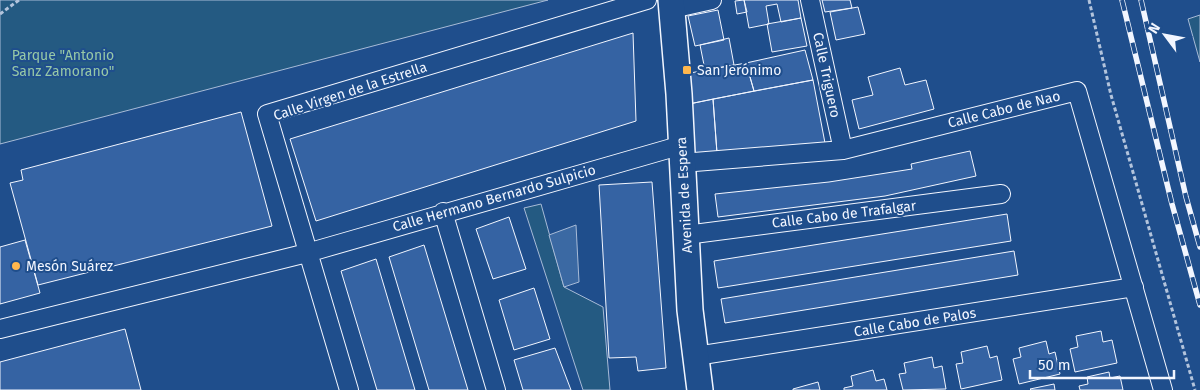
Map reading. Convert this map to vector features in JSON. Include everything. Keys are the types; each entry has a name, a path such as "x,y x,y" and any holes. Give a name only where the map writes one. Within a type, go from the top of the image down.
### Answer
{"street":[{"name":"Calle Virgen de la Estrella","path":"348,390 267,114 646,0"},
{"path":"671,5 712,0"},
{"name":"Calle Triguero","path":"810,0 843,150"},
{"name":"Avenida de Espera","path":"671,5 682,154 690,310 700,390"},
{"name":"Calle Cabo de Nao","path":"682,154 843,150 1077,91 1163,390"},
{"name":"Calle Hermano Bernardo Sulpicio","path":"0,330 307,253 443,212 682,154"},
{"name":"Calle Cabo de Trafalgar","path":"686,235 1001,194"},
{"path":"443,212 496,390"},
{"name":"Calle Cabo de Palos","path":"696,356 1134,287"}],"path":[{"path":"0,14 19,0"},
{"path":"1089,0 1111,95 1195,390"}],"green space":[{"name":"Parque \"Antonio Sanz Zamorano\"","path":"0,0 548,0 0,144"},
{"path":"1200,15 1200,62 1188,19"},
{"path":"541,204 564,287 603,307 610,390 583,390 524,208"}],"shaded area":[{"path":"576,225 579,282 564,287 549,235"}],"building":[{"path":"744,0 747,12 737,14 735,1"},
{"path":"744,0 798,0 801,18 781,22 777,4 766,6 769,24 749,28"},
{"path":"822,0 850,0 852,8 825,12"},
{"path":"858,7 865,34 836,40 830,12"},
{"path":"718,10 724,40 695,46 688,16"},
{"path":"801,18 807,46 772,52 767,24"},
{"path":"633,33 636,121 316,221 290,139"},
{"path":"729,38 734,65 705,70 700,45"},
{"path":"805,50 813,80 754,91 746,63"},
{"path":"746,63 754,91 689,104 690,73"},
{"path":"900,68 905,85 926,80 934,109 859,129 852,100 873,95 868,77"},
{"path":"813,80 825,143 717,153 713,99"},
{"path":"713,99 717,153 690,155 689,104"},
{"path":"241,112 272,226 38,285 10,183 23,180 21,170"},
{"path":"970,151 976,176 885,196 718,217 715,194 829,182 912,169 911,164"},
{"path":"652,182 666,368 638,371 636,357 609,358 599,185"},
{"path":"1007,214 1011,241 718,288 714,261"},
{"path":"509,217 526,269 493,279 476,229"},
{"name":"Mesón Suárez","path":"25,240 40,293 0,304 0,247"},
{"path":"424,245 468,390 429,390 389,257"},
{"path":"1014,251 1018,275 725,323 721,299"},
{"path":"376,259 415,390 377,390 341,271"},
{"path":"534,288 550,339 514,350 499,300"},
{"path":"125,329 141,390 0,390 0,362"},
{"path":"1101,331 1103,342 1112,340 1117,363 1075,372 1070,349 1078,347 1076,336"},
{"path":"1046,341 1049,354 1055,352 1060,374 1019,384 1013,359 1021,357 1019,348"},
{"path":"987,346 990,358 997,356 1002,380 961,389 956,364 963,363 961,352"},
{"path":"555,348 571,390 523,390 514,360"},
{"path":"932,357 934,368 942,366 946,389 903,390 899,374 906,373 904,363"},
{"path":"873,370 876,381 884,379 887,390 844,390 844,388 853,386 851,376"},
{"path":"1109,372 1110,378 1120,376 1123,390 1080,390 1079,386 1088,384 1087,377"},
{"path":"818,382 820,390 793,390 793,389"},
{"path":"1054,384 1055,390 1030,389"}],"railway":[{"path":"1122,0 1172,204 1200,305"},
{"path":"1141,0 1186,197 1200,247"}],"place":[{"name":"San Jerónimo","path":"687,70"},
{"name":"Mesón Suárez","path":"16,266"}]}
